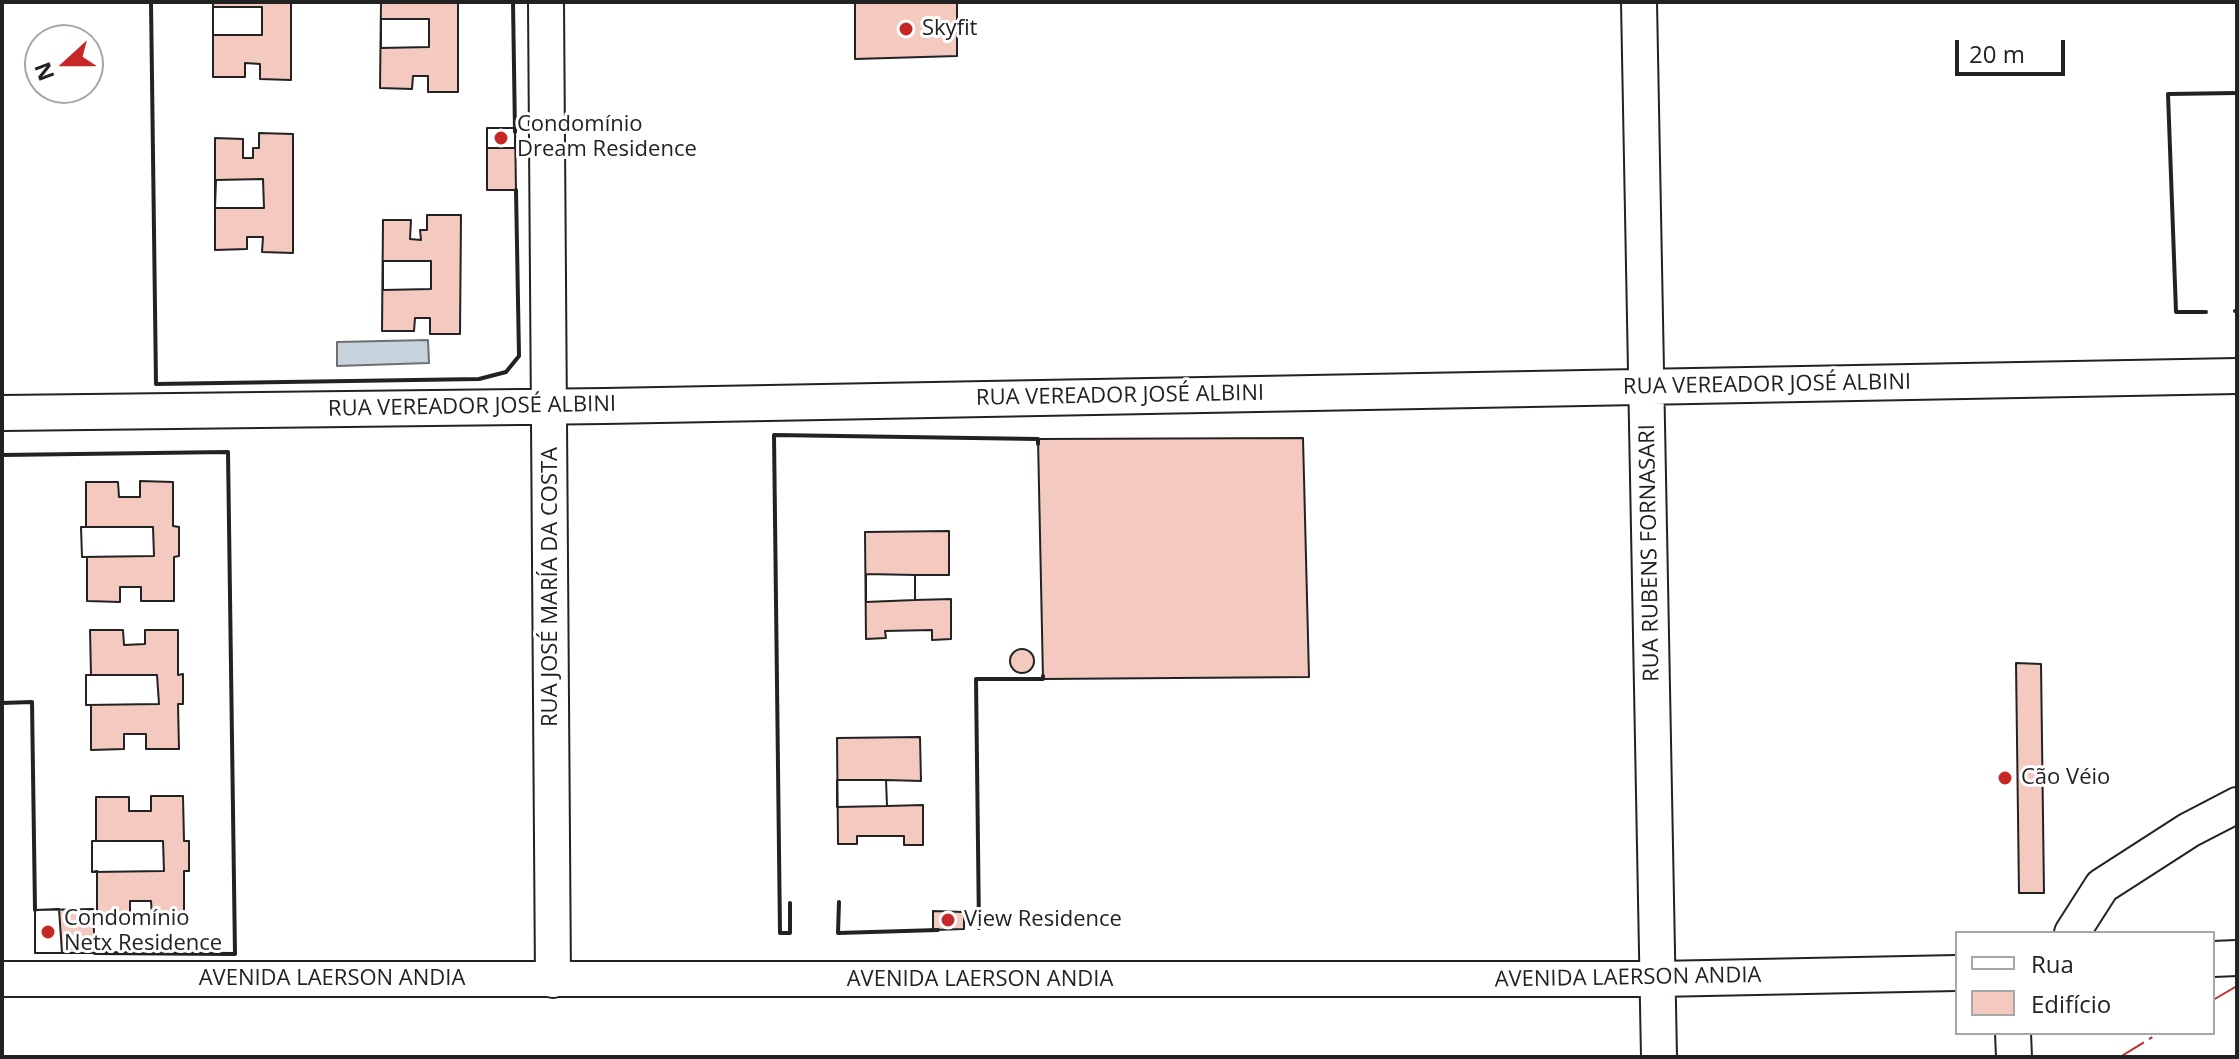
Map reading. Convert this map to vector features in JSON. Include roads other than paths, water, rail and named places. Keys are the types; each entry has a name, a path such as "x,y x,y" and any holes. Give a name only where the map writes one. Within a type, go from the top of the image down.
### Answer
{"street":[{"name":"RUA JOSÉ MARÍA DA COSTA","path":"546,2 553,980"},
{"name":"RUA RUBENS FORNASARI","path":"1639,2 1659,1057"},
{"name":"RUA VEREADOR JOSÉ ALBINI","path":"2,413 2237,376"},
{"path":"2073,931 2102,886 2189,830 2237,805"},
{"path":"2215,959 2237,958"},
{"name":"AVENIDA LAERSON ANDIA","path":"2,979 1657,979 1955,973"},
{"path":"2013,1035 2014,1057"}],"place":[{"name":"Skyfit","path":"906,29"},
{"name":"Condomínio Dream Residence","path":"501,138"},
{"name":"Cão Véio","path":"2005,778"},
{"name":"View Residence","path":"948,920"},
{"name":"Condomínio Netx Residence","path":"48,932"}]}
